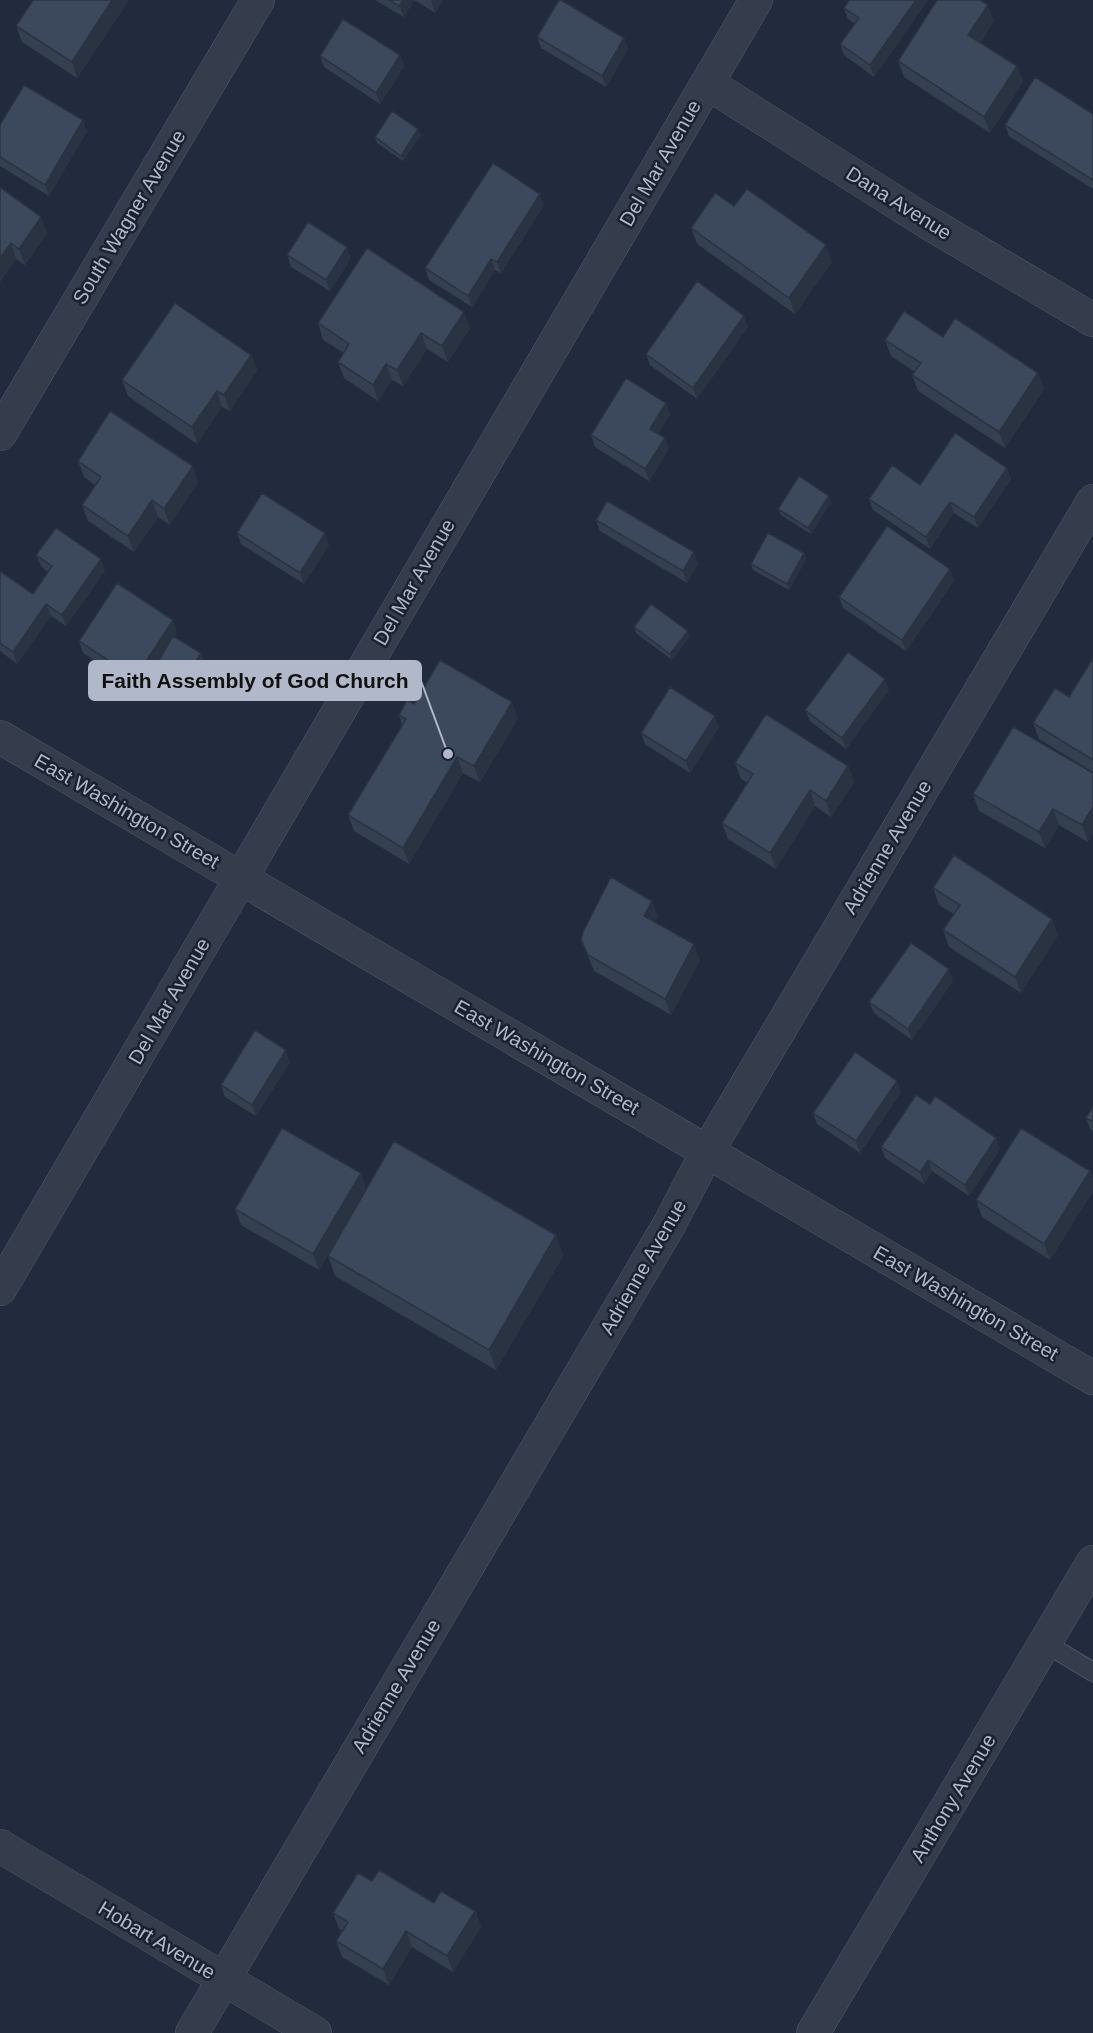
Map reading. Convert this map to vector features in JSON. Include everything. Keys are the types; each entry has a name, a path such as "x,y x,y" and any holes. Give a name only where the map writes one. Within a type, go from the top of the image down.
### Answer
{"street":[{"name":"South Wagner Avenue","path":"0,434 258,0"},
{"name":"Del Mar Avenue","path":"0,1289 756,0"},
{"name":"Dana Avenue","path":"707,83 927,222 1093,320"},
{"name":"Adrienne Avenue","path":"192,2033 669,1225 707,1152 1093,501"},
{"name":"East Washington Street","path":"0,737 1093,1378"},
{"name":"Anthony Avenue","path":"813,2033 1093,1562"},
{"name":"Hobart Avenue","path":"0,1846 315,2033"}],"lane":[{"path":"1045,1643 1093,1672"}],"building":[{"path":"33,0 112,0 72,62 16,26"},
{"path":"389,0 403,0 399,6"},
{"path":"559,0 624,38 602,76 537,37"},
{"path":"849,0 916,0 870,65 840,44 859,18 844,8"},
{"path":"937,0 980,0 988,5 968,35 1017,66 984,117 898,61"},
{"path":"343,19 400,55 376,93 320,56"},
{"path":"1035,77 1093,114 1093,180 1005,125"},
{"path":"24,85 83,120 45,185 0,157 0,125"},
{"path":"392,111 418,129 401,156 375,137"},
{"path":"493,163 540,194 497,262 491,259 468,296 425,268"},
{"path":"0,187 41,217 19,249 11,243 0,258"},
{"path":"747,189 826,245 789,298 691,228 715,193 734,206"},
{"path":"308,222 347,247 326,280 287,255"},
{"path":"367,248 464,312 442,346 421,333 397,370 386,364 373,385 338,362 349,344 318,323"},
{"path":"697,281 744,316 693,388 646,354"},
{"path":"175,303 251,355 224,395 217,391 192,427 122,380"},
{"path":"904,311 943,337 955,318 1038,373 999,432 912,375 921,363 885,340"},
{"path":"626,378 666,403 650,429 665,438 645,469 591,435"},
{"path":"110,411 193,466 164,509 152,500 128,536 82,505 101,477 78,461"},
{"path":"955,433 1007,468 974,517 950,502 926,537 869,499 892,465 920,485"},
{"path":"799,476 829,496 808,528 778,509"},
{"path":"262,493 325,533 300,573 237,533"},
{"path":"607,501 694,552 683,571 596,520"},
{"path":"887,526 950,569 902,640 839,597"},
{"path":"56,528 101,559 62,615 46,604 13,652 0,643 0,571 33,594 52,566 36,555"},
{"path":"768,533 804,553 787,584 751,564"},
{"path":"117,583 173,620 135,678 79,641"},
{"path":"651,604 688,631 670,654 634,627"},
{"path":"173,636 201,653 180,687 153,671"},
{"path":"848,652 885,679 842,738 805,710"},
{"path":"1093,658 1093,760 1033,723 1055,688 1069,697"},
{"path":"440,660 512,702 474,766 457,757 403,848 348,815 406,719 399,715 407,700 414,704"},
{"path":"670,687 715,716 686,761 641,733"},
{"path":"766,714 848,766 826,801 810,790 770,853 722,823 753,774 735,763"},
{"path":"1013,727 1093,773 1093,807 1082,825 1053,809 1039,832 973,794"},
{"path":"954,855 1052,919 1015,977 943,930 960,905 933,888"},
{"path":"611,877 652,901 644,916 694,944 665,999 588,955 581,940"},
{"path":"911,943 949,969 908,1029 869,1002"},
{"path":"255,1030 286,1050 252,1105 221,1085"},
{"path":"855,1052 897,1081 856,1141 813,1113"},
{"path":"916,1095 930,1104 935,1096 996,1138 965,1185 928,1160 920,1172 881,1147"},
{"path":"1093,1106 1093,1122 1086,1118"},
{"path":"282,1128 361,1173 313,1254 235,1209"},
{"path":"1021,1128 1090,1171 1044,1244 976,1200"},
{"path":"394,1141 556,1235 489,1350 328,1256"},
{"path":"379,1870 434,1903 441,1891 475,1911 447,1956 406,1931 383,1969 336,1941 348,1922 333,1913 358,1873 372,1881"}],"place":[{"name":"Faith Assembly of God Church","path":"448,754"}]}
